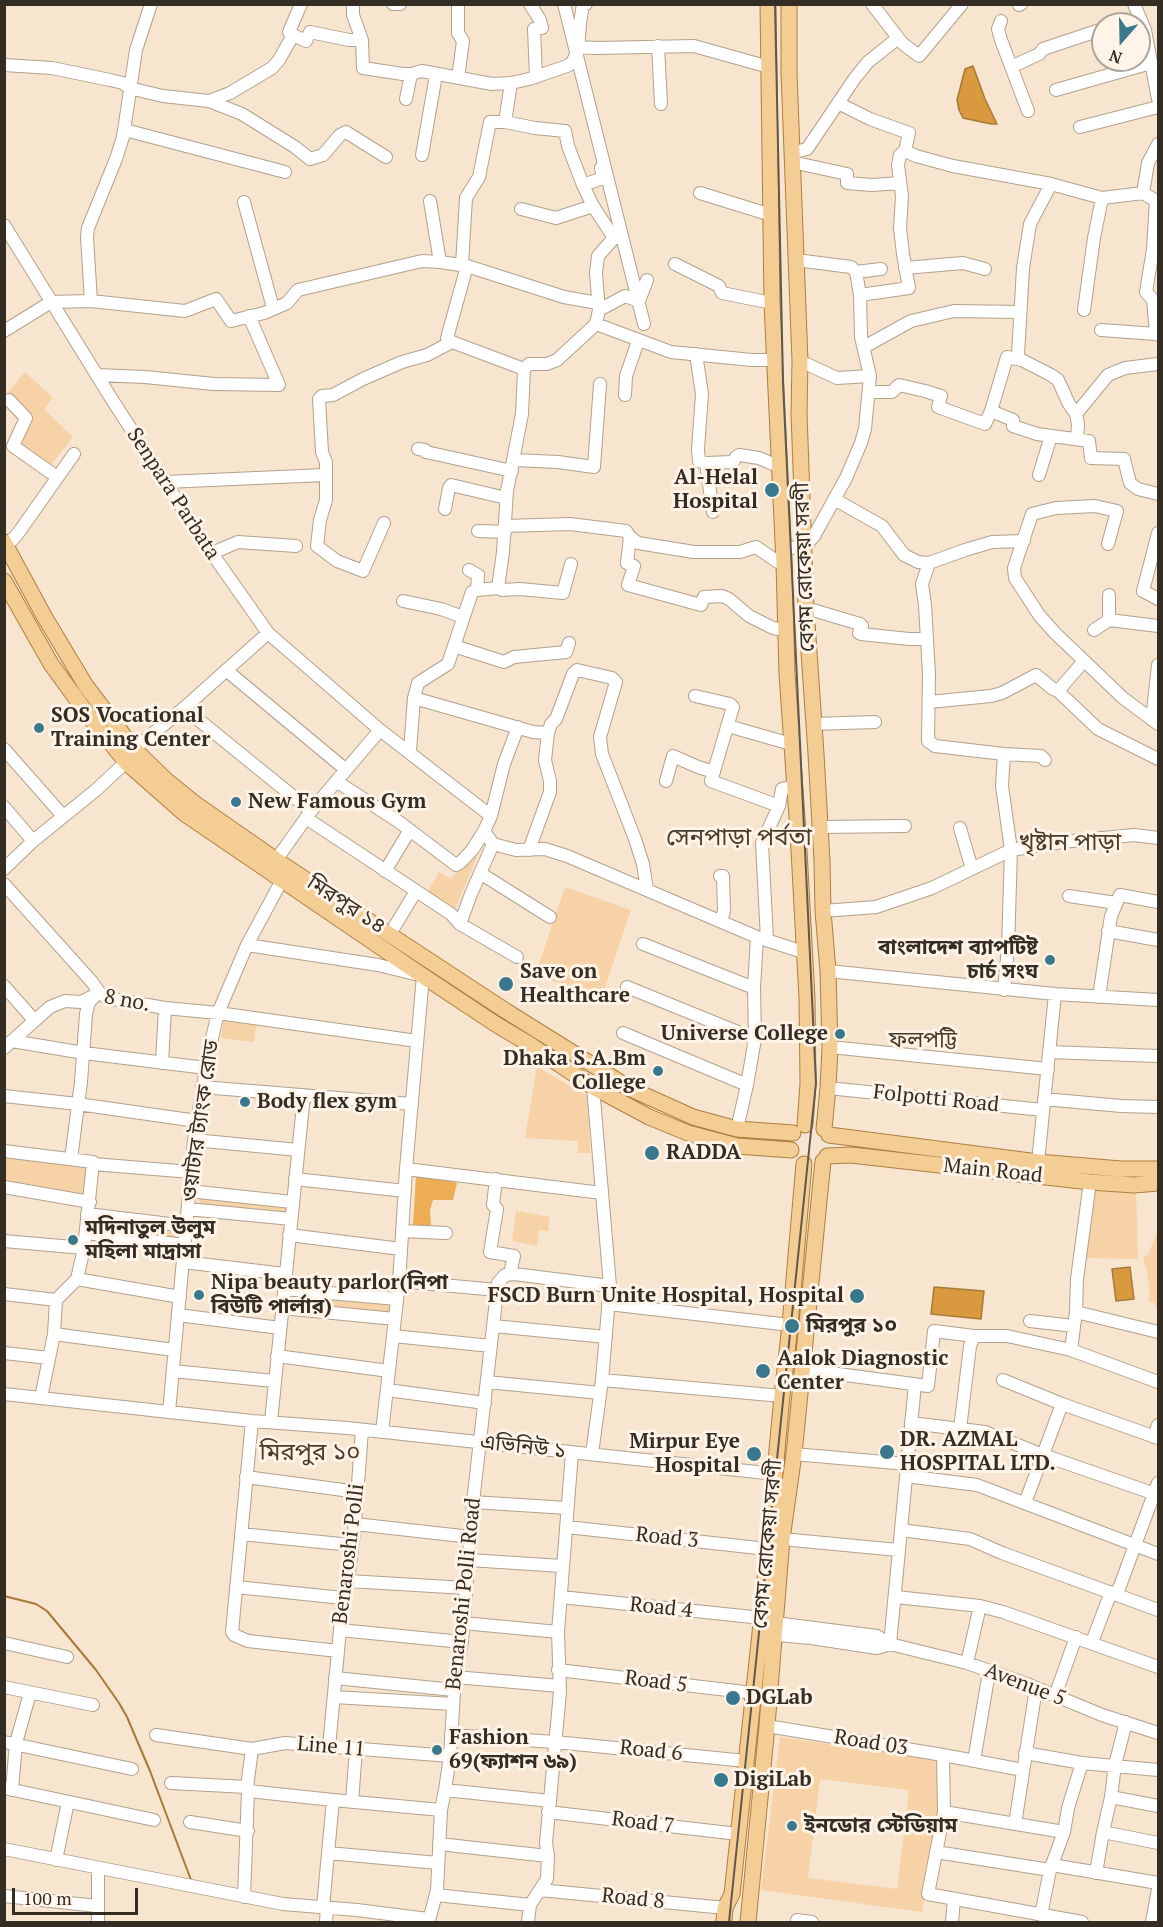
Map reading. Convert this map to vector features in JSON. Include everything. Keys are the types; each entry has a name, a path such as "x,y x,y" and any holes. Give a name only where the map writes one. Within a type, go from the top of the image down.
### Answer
{"main road":[{"name":"বেগম রোকেয়া সরণী","path":"768,4 772,303 784,556 785,630 807,998 808,1084 799,1129"},
{"name":"বেগম রোকেয়া সরণী","path":"789,4 791,157 800,361 799,413 806,608 828,971 830,1047 826,1132"},
{"path":"770,155 791,157"},
{"name":"মিরপুর ১৪","path":"6,544 75,669 130,755 180,793 276,860 506,1011 631,1089 693,1117 736,1129 799,1129"},
{"path":"4,581 51,664 91,719 130,755 185,814 423,976 593,1087 649,1117 688,1133 737,1146 791,1150"},
{"path":"498,1025 506,1011"},
{"path":"815,1124 826,1132 830,1149 825,1158 811,1165 804,1164 794,1156 790,1144 799,1129 815,1124"},
{"name":"Main Road","path":"826,1132 1038,1162 1121,1169 1158,1169"},
{"name":"Main Road","path":"825,1158 851,1155 1090,1182 1134,1185 1158,1183"},
{"name":"বেগম রোকেয়া সরণী","path":"724,1915 732,1894 753,1693 768,1627 794,1454 825,1158"},
{"name":"বেগম রোকেয়া সরণী","path":"748,1923 767,1726 767,1550 804,1164"}],"street":[{"path":"91,301 88,228 116,159 125,130 136,48 151,4"},
{"path":"301,4 289,33 306,40 310,32 349,40 362,40"},
{"path":"353,4 353,15 362,40 363,68 411,74 422,71 492,84 511,83 536,77 572,63 579,47 583,4 586,4"},
{"path":"393,4 400,4"},
{"path":"458,4 458,33 463,41 458,78"},
{"path":"530,4 542,28 534,29 536,77"},
{"path":"564,4 644,324"},
{"path":"876,6 898,38 909,50 919,56 962,4"},
{"path":"1001,21 998,29 1001,40 1028,111"},
{"path":"1011,67 1038,54 1043,49 1091,33"},
{"path":"209,101 230,93 272,68 293,35"},
{"path":"791,157 807,149 868,62 898,38"},
{"path":"658,46 661,104"},
{"path":"579,47 694,46 769,68"},
{"path":"1151,63 1157,82 1158,99"},
{"path":"5,64 52,69 116,81 129,88 163,96 209,101 242,114 310,159 323,155 340,135 346,132 386,157"},
{"path":"1056,90 1119,72"},
{"path":"406,99 411,74"},
{"path":"422,155 436,75"},
{"path":"505,122 511,83"},
{"path":"838,103 870,119 909,134 905,151 900,155 898,165 902,196 900,228 909,288 860,295"},
{"path":"1080,127 1158,107"},
{"path":"583,185 603,178 586,109"},
{"path":"498,588 507,498 522,414 524,369 529,364 547,364 557,360 596,324 598,256 614,238 593,206 583,185 568,146 565,131 490,122 478,177 466,198 464,266 447,338 452,342 524,369"},
{"path":"125,130 285,172"},
{"path":"1143,193 1148,163 1158,144"},
{"path":"905,151 953,166 1051,184 1102,198 1143,193 1157,201 1154,249 1146,292 1153,300 1157,335 1101,330"},
{"path":"791,157 847,174 847,183 872,185 900,183"},
{"path":"1051,184 1030,224 1023,268 1018,358 1058,380 1076,414 1077,438"},
{"path":"700,193 771,215"},
{"path":"1084,310 1102,198"},
{"path":"430,201 440,262"},
{"path":"244,202 273,308"},
{"path":"521,209 556,219 593,206"},
{"name":"Senpara Parbata","path":"4,225 165,482 268,633 380,730 491,816"},
{"path":"478,531 570,524 626,531 638,543 694,552 740,552 756,548 778,562 784,556 805,546 814,536 834,500 861,443 865,429 870,376 861,337 860,295 856,272 851,267 796,260"},
{"path":"4,331 51,302 91,301 185,311 216,299 231,321 264,313 287,303 298,290 422,261 464,266 598,306 625,296 639,301 647,280"},
{"path":"905,267 963,263 985,269"},
{"path":"675,264 719,286 722,292 772,303"},
{"path":"856,272 881,269"},
{"path":"864,347 911,321 954,311 1020,312"},
{"path":"97,375 214,384 279,385 249,316"},
{"path":"596,324 671,352 752,360 776,360"},
{"path":"625,395 626,376 638,341"},
{"path":"384,524 363,571 337,561 317,546 320,520 326,500 326,462 322,452 319,399 322,396 333,395 402,362 427,355 452,342"},
{"path":"696,354 702,394 699,461 733,462 740,455 759,458 780,467"},
{"path":"869,392 892,392 899,385 925,391 940,396 938,407 985,424 1007,357 1022,360"},
{"path":"800,361 837,378 870,376"},
{"path":"1076,414 1108,375 1125,368 1158,364"},
{"path":"418,449 513,466 558,462 594,467 600,384"},
{"path":"9,400 26,418 13,446 57,477"},
{"path":"991,411 1013,420 1012,426 1037,434 1089,441 1091,458 1124,459 1130,483 1138,489 1158,494"},
{"path":"1039,475 1051,436"},
{"path":"6,544 19,532 74,454"},
{"path":"706,463 712,512"},
{"path":"165,482 325,475"},
{"path":"445,509 451,486 507,498"},
{"path":"834,500 882,526 904,555 911,560 929,563 992,542 1024,541"},
{"path":"1108,544 1117,511 1095,506 1056,508 1032,514 1014,568 1015,578 1039,615 1123,698 1155,722"},
{"path":"1158,533 1143,591 1158,599"},
{"path":"630,537 627,562 634,566 628,585 701,604 705,597 722,596 749,616 773,628 785,630"},
{"path":"212,553 238,542 296,546"},
{"path":"929,563 922,584 927,639 928,741 930,744 1005,754 1041,756 1045,760"},
{"path":"410,751 414,698 418,683 448,664 472,592 498,588 563,593 572,564"},
{"path":"469,570 478,575 477,590"},
{"path":"1109,595 1109,620"},
{"path":"403,600 463,617"},
{"path":"806,608 860,624 862,626 859,633 861,634 927,639"},
{"path":"1095,630 1109,620 1158,626"},
{"path":"7,863 96,790 130,755 268,633"},
{"path":"454,646 504,662 514,657 566,652 569,643"},
{"path":"1058,691 1084,661"},
{"path":"1155,722 1158,665"},
{"path":"226,670 345,769"},
{"path":"529,850 550,792 550,781 544,760 548,733 575,671 615,679 600,737 602,754 635,839 643,864 647,890"},
{"path":"929,702 992,696 1036,675 1058,691 1098,729 1158,759"},
{"path":"695,696 732,706 712,782 779,806"},
{"path":"414,698 533,732 548,733"},
{"path":"184,708 308,815 385,871 451,914 460,924 517,957"},
{"path":"813,724 875,722"},
{"path":"728,726 791,744"},
{"path":"336,781 456,864 461,862 473,849 491,816 504,764 519,727"},
{"path":"276,860 308,815 380,730"},
{"path":"4,749 63,816"},
{"path":"1004,990 1008,948 1011,850 1002,786 1005,754"},
{"path":"666,781 673,756 714,772"},
{"path":"736,1129 755,1039 754,988 762,938 762,843 779,806 783,788 794,786"},
{"path":"4,807 33,841"},
{"path":"821,827 905,826"},
{"path":"960,828 972,869"},
{"path":"385,871 410,830"},
{"path":"484,831 493,844 516,850 545,849 567,856 762,938 803,952"},
{"path":"823,910 876,907 932,888 1011,850 1134,835 1158,838"},
{"path":"460,924 493,844"},
{"path":"480,873 550,917"},
{"path":"720,876 723,876 724,911 721,921"},
{"name":"ওয়াটার ট্যাংক রোড","path":"169,1412 194,1140 206,1068 218,1013 247,945 282,880"},
{"path":"4,884 99,992 81,1002 65,1001 50,1007 8,1044"},
{"path":"390,934 416,891"},
{"path":"1099,997 1111,916 1120,895 1158,902"},
{"path":"1069,896 1116,903"},
{"path":"1108,932 1158,940"},
{"path":"643,944 754,988"},
{"path":"247,945 378,965 423,976 406,1169 399,1281 382,1432"},
{"path":"828,971 1004,990 1158,1000"},
{"path":"4,986 34,1020"},
{"path":"627,987 755,1039"},
{"name":"8 no.","path":"71,1159 89,1002 99,992 107,998 165,1008 218,1013 417,1041"},
{"path":"1038,1162 1054,994"},
{"path":"162,1063 165,1008"},
{"path":"623,1033 747,1085"},
{"path":"8,1044 206,1068"},
{"name":"Folpotti Road","path":"830,1047 1048,1069"},
{"path":"1049,1052 1158,1056"},
{"path":"202,1087 412,1104"},
{"path":"592,1454 602,1380 610,1286 593,1087"},
{"name":"Folpotti Road","path":"828,1088 1044,1104 1158,1107"},
{"path":"271,1417 304,1095"},
{"path":"4,1096 197,1121"},
{"path":"194,1140 298,1150"},
{"path":"4,1151 93,1163 191,1172"},
{"path":"41,1398 54,1334 56,1300 77,1279 84,1248 93,1163"},
{"path":"406,1169 602,1193"},
{"path":"295,1179 405,1191"},
{"path":"496,1179 492,1205 496,1209 490,1252 514,1256 510,1274"},
{"path":"1071,1350 1077,1279 1090,1182"},
{"path":"4,1187 88,1208 187,1226"},
{"path":"189,1191 292,1202"},
{"path":"188,1209 291,1219"},
{"path":"402,1231 446,1233"},
{"path":"86,1233 185,1245"},
{"path":"289,1235 401,1249"},
{"path":"4,1241 84,1248"},
{"path":"183,1262 285,1274"},
{"path":"399,1281 497,1290 500,1279 510,1274 610,1286"},
{"path":"77,1279 180,1297"},
{"path":"284,1289 397,1299"},
{"name":"Benaroshi Polli Road","path":"325,1907 428,1919 431,1915 436,1895 441,1810 450,1756 454,1683 462,1642 473,1502 497,1290"},
{"path":"4,1294 56,1300"},
{"path":"608,1304 790,1325"},
{"path":"282,1308 395,1319"},
{"path":"1076,1312 1158,1332"},
{"path":"178,1315 280,1328"},
{"path":"1030,1321 1074,1326"},
{"path":"494,1326 606,1336"},
{"path":"801,1370 928,1386 934,1331 974,1336 1007,1336 1071,1350 1158,1382"},
{"path":"54,1334 174,1350"},
{"path":"393,1336 491,1346"},
{"path":"960,1429 969,1346 974,1336"},
{"path":"4,1353 49,1358"},
{"path":"277,1356 389,1371"},
{"path":"173,1371 274,1381"},
{"path":"602,1380 782,1396"},
{"path":"1003,1380 1062,1404 1157,1433"},
{"path":"487,1382 600,1393"},
{"path":"768,1627 877,1648 890,1644 915,1384"},
{"path":"387,1390 485,1402"},
{"name":"এভিনিউ ১","path":"4,1394 252,1421 271,1417 362,1430 775,1474"},
{"path":"1025,1503 1062,1404"},
{"path":"252,1421 232,1632 248,1641 338,1651"},
{"path":"911,1423 985,1432 1043,1455 1157,1491 1092,1642"},
{"name":"Benaroshi Polli","path":"329,1747 343,1598 348,1581 355,1524 362,1430"},
{"path":"528,1923 530,1905 547,1879 546,1843 560,1692 558,1632 572,1452"},
{"path":"794,1454 907,1470 977,1485 1158,1554"},
{"path":"246,1478 358,1492"},
{"path":"473,1502 567,1508"},
{"path":"355,1524 471,1537"},
{"name":"Road 3","path":"567,1527 767,1550"},
{"path":"901,1530 970,1539 1158,1610"},
{"path":"242,1534 351,1545"},
{"path":"782,1539 898,1550"},
{"path":"469,1560 562,1566"},
{"path":"348,1581 466,1588"},
{"path":"236,1587 343,1598"},
{"name":"Road 4","path":"561,1597 768,1627"},
{"path":"896,1597 980,1606 1092,1642 1158,1667"},
{"path":"967,1663 980,1606"},
{"path":"463,1623 558,1632"},
{"name":"Avenue 5","path":"768,1627 877,1636 890,1644 967,1663 1158,1733"},
{"path":"340,1630 462,1642"},
{"path":"1055,1696 1076,1637"},
{"path":"4,1643 67,1657"},
{"name":"Road 5","path":"558,1670 753,1693"},
{"path":"974,1761 989,1672"},
{"path":"335,1678 560,1686"},
{"path":"4,1687 93,1705"},
{"path":"1014,1824 1036,1688"},
{"path":"30,1693 10,1743 8,1789 154,1820"},
{"path":"334,1696 453,1704"},
{"path":"1096,1873 1115,1765 1126,1722"},
{"name":"Road 03","path":"767,1726 1023,1770"},
{"name":"Line 11","path":"156,1735 252,1749 290,1742 450,1756"},
{"name":"Road 6","path":"451,1735 555,1742 746,1761"},
{"path":"10,1743 132,1769"},
{"path":"244,1897 248,1789 252,1749"},
{"path":"352,1802 356,1749"},
{"path":"1025,1753 1082,1763 1158,1770"},
{"path":"943,1755 944,1812 928,1894 1082,1923"},
{"path":"1041,1915 1051,1868 1064,1832 1068,1808 1082,1763"},
{"path":"171,1783 441,1810"},
{"name":"Road 7","path":"445,1790 738,1834"},
{"path":"1111,1797 1158,1806"},
{"path":"326,1923 328,1853 333,1800"},
{"path":"56,1860 68,1802"},
{"path":"944,1812 1064,1832"},
{"path":"190,1822 248,1831"},
{"path":"1102,1832 1158,1843"},
{"path":"438,1844 548,1856"},
{"path":"4,1849 244,1897 283,1904 325,1907"},
{"path":"936,1852 1158,1883"},
{"path":"328,1853 438,1863"},
{"path":"98,1869 98,1923"},
{"path":"1154,1919 1158,1889"},
{"name":"Road 8","path":"540,1890 724,1915"},
{"path":"436,1895 530,1905"},
{"path":"4,1896 97,1906"},
{"path":"952,1923 954,1899"},
{"path":"797,1923 797,1920 812,1923"}],"shaded area":[{"path":"973,66 997,124 963,118 959,110 957,100 965,69"},
{"path":"25,372 53,398 44,409 73,437 51,465 12,441 23,425 5,407 4,397"},
{"path":"470,855 477,857 454,912 426,895 439,872 451,879"},
{"path":"565,887 631,910 602,997 535,975"},
{"path":"224,1019 257,1023 254,1042 221,1038"},
{"path":"537,1067 588,1096 590,1153 578,1153 578,1141 525,1138"},
{"path":"4,1154 90,1164 88,1199 5,1185"},
{"path":"416,1175 457,1183 453,1200 433,1200 430,1210 431,1227 413,1225"},
{"path":"1093,1186 1136,1188 1138,1259 1086,1258"},
{"path":"200,1194 289,1203 287,1216 199,1208"},
{"path":"516,1211 550,1217 548,1231 539,1230 537,1246 512,1241"},
{"path":"93,1217 183,1228 181,1243 91,1232"},
{"path":"1158,1229 1158,1309 1153,1302 1149,1301 1150,1291 1143,1256 1148,1255"},
{"path":"1130,1267 1134,1299 1116,1301 1112,1269"},
{"path":"934,1287 984,1291 981,1319 931,1314"},
{"path":"293,1292 390,1300 389,1315 292,1306"},
{"name":"ইনডোর স্টেডিয়াম","path":"780,1737 946,1761 922,1912 761,1890","holes":["820,1779 909,1790 897,1889 808,1878"]}],"waterway":[{"path":"4,1596 36,1604 47,1611 96,1670 119,1703 150,1771 191,1880"}],"railway":[{"path":"729,1922 816,1083 783,383 775,4"}],"place":[{"name":"Al-Helal Hospital","path":"772,490"},
{"name":"SOS Vocational Training Center","path":"39,728"},
{"name":"New Famous Gym","path":"236,802"},
{"name":"বাংলাদেশ ব্যাপটিষ্ট চার্চ সংঘ","path":"1050,960"},
{"name":"Save on Healthcare","path":"506,984"},
{"name":"Universe College","path":"840,1034"},
{"name":"Dhaka S.A.Bm College","path":"658,1071"},
{"name":"Body flex gym","path":"245,1102"},
{"name":"RADDA","path":"652,1153"},
{"name":"মদিনাতুল উলুম মহিলা মাদ্রাসা","path":"73,1240"},
{"name":"Nipa beauty parlor(নিপা বিউটি পার্লার)","path":"199,1295"},
{"name":"FSCD Burn Unite Hospital, Hospital","path":"857,1296"},
{"name":"মিরপুর ১০","path":"792,1326"},
{"name":"Aalok Diagnostic Center","path":"763,1371"},
{"name":"DR. AZMAL HOSPITAL LTD.","path":"887,1452"},
{"name":"Mirpur Eye Hospital","path":"754,1454"},
{"name":"DGLab","path":"733,1698"},
{"name":"Fashion 69(ফ্যাশন ৬৯)","path":"437,1750"},
{"name":"DigiLab","path":"721,1780"},
{"name":"ইনডোর স্টেডিয়াম","path":"792,1826"}],"district":[{"name":"সেনপাড়া পর্বতা","path":"739,838"},
{"name":"খৃষ্টান পাড়া","path":"1070,843"},
{"name":"ফলপট্টি","path":"923,1041"},
{"name":"মিরপুর ১০","path":"310,1453"}]}
